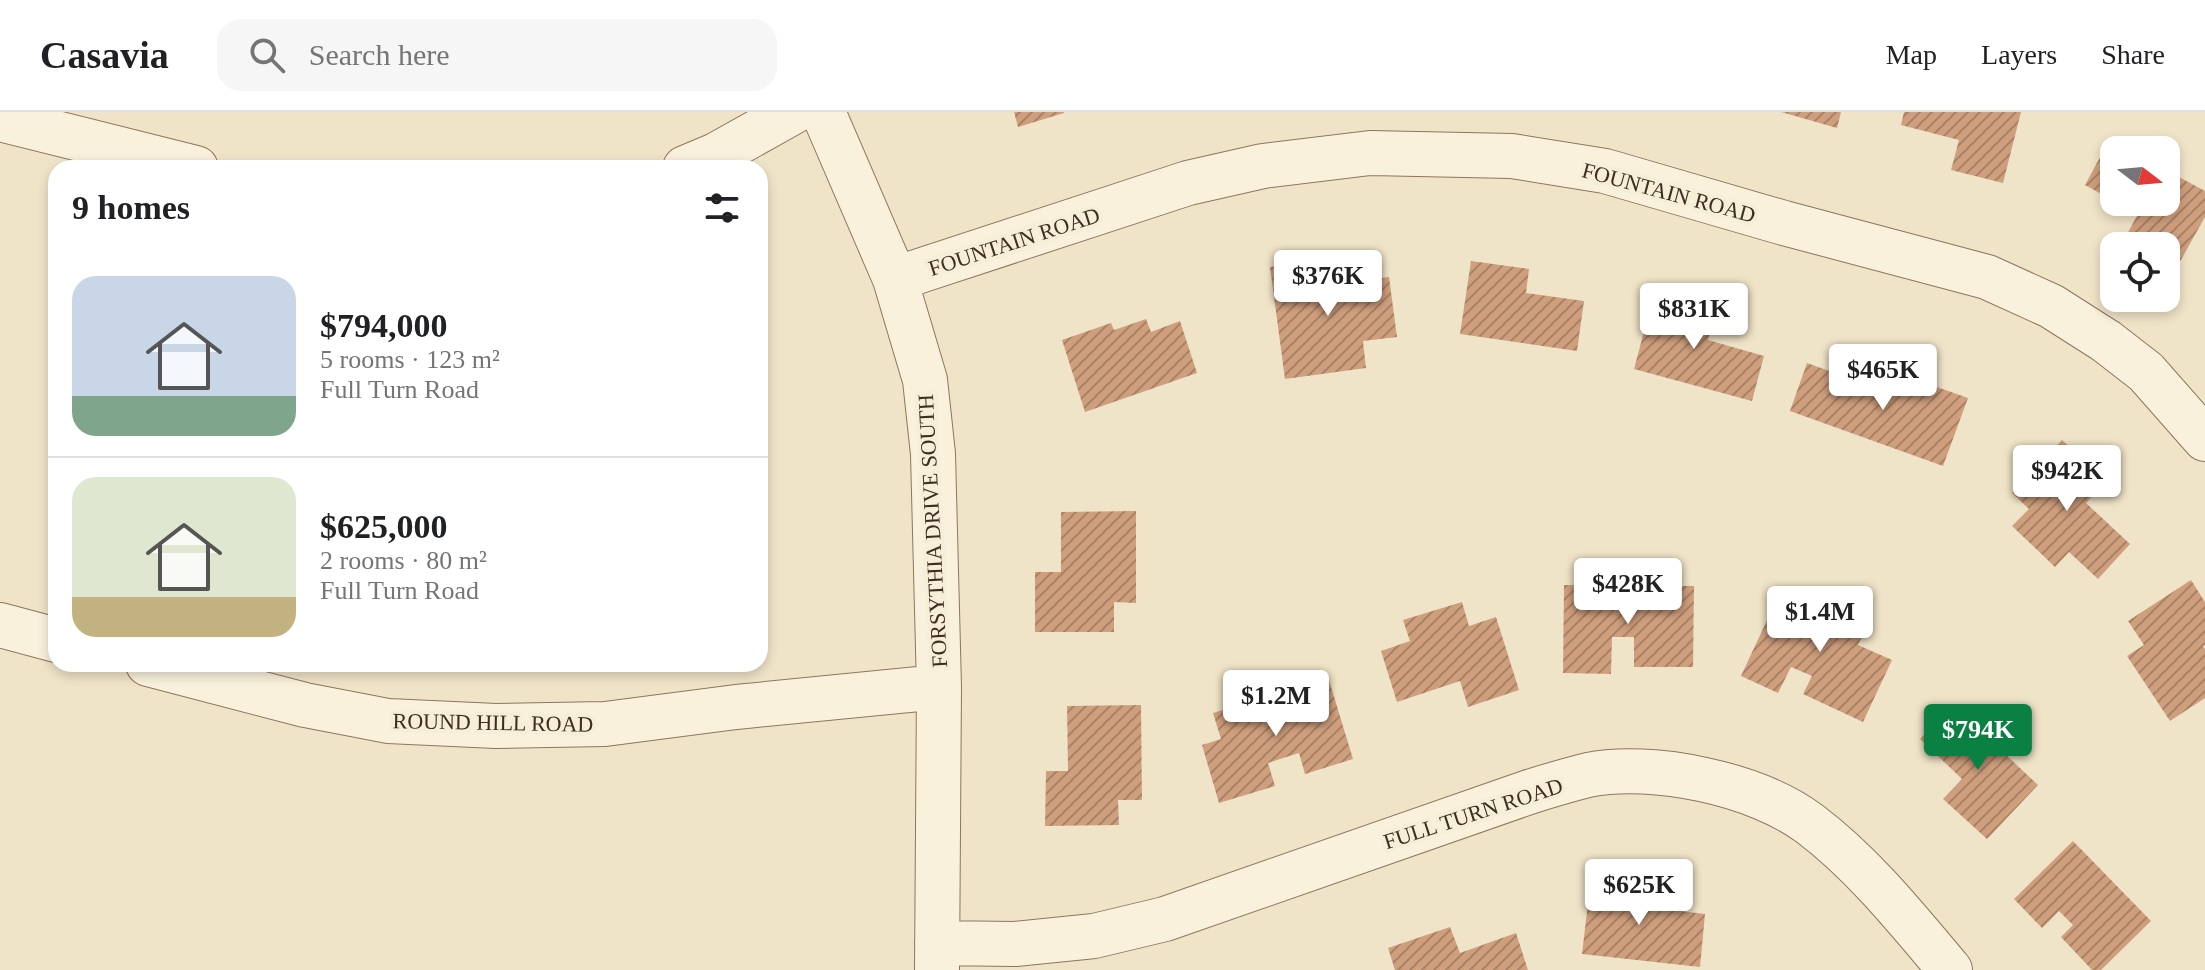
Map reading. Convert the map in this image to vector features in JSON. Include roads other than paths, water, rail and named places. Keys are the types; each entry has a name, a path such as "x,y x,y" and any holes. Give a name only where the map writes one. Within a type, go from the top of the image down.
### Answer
{"street":[{"path":"704,160 793,112"},
{"name":"FORSYTHIA DRIVE SOUTH","path":"823,112 895,279 925,380 933,454 939,687 937,957"},
{"path":"0,119 164,160"},
{"name":"FOUNTAIN ROAD","path":"895,279 1188,183 1263,166 1370,153 1512,156 1605,171 1987,277 2051,306 2106,341 2146,372 2205,439"},
{"path":"0,625 48,638"},
{"name":"ROUND HILL ROAD","path":"179,672 305,705 388,721 496,726 605,724 736,707 939,687"},
{"name":"FULL TURN ROAD","path":"937,957 1015,944 1094,936 1165,919 1529,792 1589,775 1629,771 1688,775 1751,793 1807,821 1842,849 1950,970"}]}
